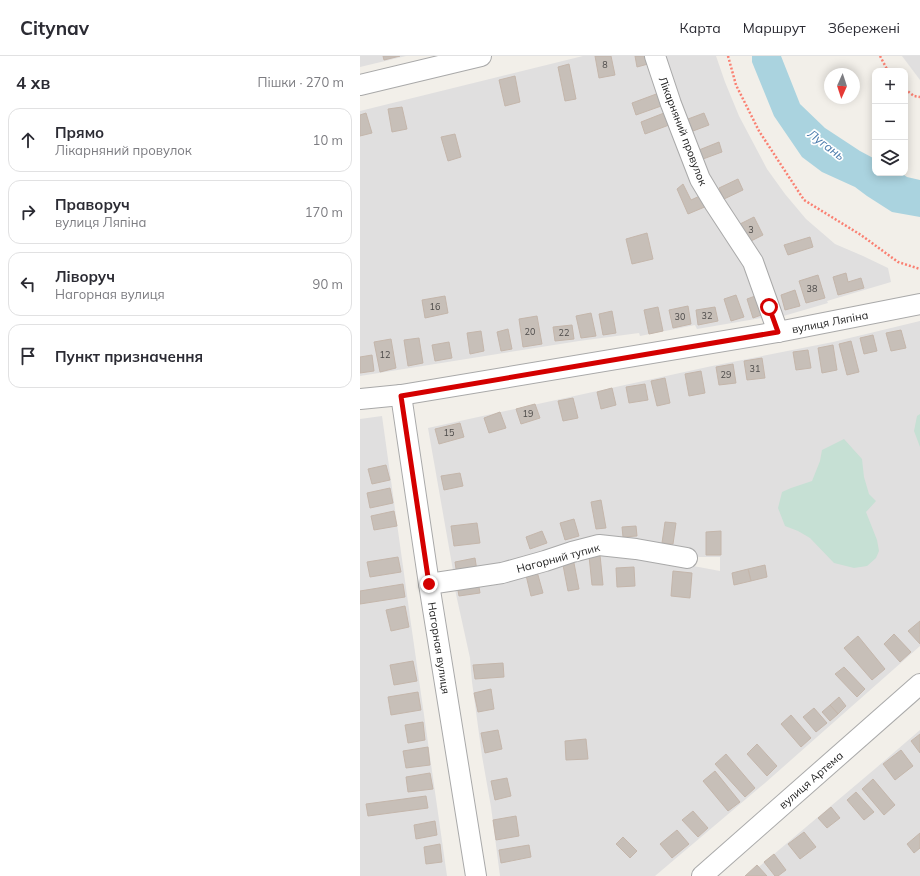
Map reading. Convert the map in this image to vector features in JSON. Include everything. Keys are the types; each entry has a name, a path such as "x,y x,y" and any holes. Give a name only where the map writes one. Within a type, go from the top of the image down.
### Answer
{"street":[{"path":"360,85 481,56"},
{"name":"Лікарняний провулок","path":"655,56 671,104 700,179 753,262 778,332"},
{"name":"вулиця Ляпіна","path":"360,400 401,396 778,332 920,304"},
{"name":"Нагорная вулиця","path":"401,396 429,584 476,876"},
{"name":"Нагорний тупик","path":"429,584 502,573 599,545 636,549 687,558"},
{"name":"вулиця Артема","path":"702,876 920,684"}],"path":[{"path":"728,56 736,85 759,131 804,200 861,235 898,262 920,269"},
{"path":"880,56 886,68"},
{"path":"908,91 914,96 920,97"}],"shaded area":[{"path":"360,56 406,56 360,67"},
{"path":"583,56 649,56 752,272 767,317 697,329 695,325 640,336 639,333 579,341 360,376 360,111"},
{"path":"662,56 716,56 739,116 767,169 785,194 806,219 835,244 888,268 891,282 780,317 704,169"},
{"path":"902,56 920,56 920,80"},
{"path":"920,321 920,646 765,783 655,876 500,876 491,807 482,756 470,658 454,585 505,576 585,552 611,551 614,556 645,557 720,571 720,557 699,557 680,549 657,544 597,539 520,562 454,576 428,428 712,366 833,342"},
{"path":"382,416 447,876 360,876 360,419"},
{"path":"920,730 920,876 748,876 876,768"}],"green space":[{"path":"920,414 920,447 914,431 917,416"},
{"path":"844,439 862,459 864,477 869,494 876,501 866,512 877,540 879,551 876,558 867,566 854,568 834,563 810,538 785,526 778,508 782,492 812,481 820,461 822,450"}],"water":[{"name":"Лугань","path":"752,56 781,56 800,104 825,128 872,157 872,176 906,176 920,180 920,217 892,212 855,187 822,172 802,157 774,116 752,62"}],"building":[{"path":"383,56 400,56 384,60"},
{"path":"595,56 611,56 615,75 599,78"},
{"path":"635,56 646,56 648,64 637,67"},
{"path":"569,64 576,99 565,101 558,67"},
{"path":"515,76 520,102 505,106 499,80"},
{"path":"659,93 664,105 636,115 632,103"},
{"path":"402,107 407,129 392,132 388,109"},
{"path":"366,113 372,133 360,136 360,115"},
{"path":"664,113 669,125 645,134 641,122"},
{"path":"704,113 709,125 693,131 688,119"},
{"path":"455,134 461,157 448,161 441,137"},
{"path":"719,142 722,152 703,159 699,150"},
{"path":"738,179 743,190 724,199 719,188"},
{"path":"683,184 691,200 702,195 707,206 688,214 677,189"},
{"path":"754,217 763,235 749,242 740,224"},
{"path":"647,233 653,259 632,264 626,239"},
{"path":"810,237 813,247 788,255 784,245"},
{"path":"846,273 848,282 861,278 864,288 838,295 833,277"},
{"path":"818,275 825,298 806,303 799,281"},
{"path":"795,290 800,306 785,310 781,295"},
{"path":"736,295 744,317 731,321 724,299"},
{"path":"758,295 764,314 753,318 747,299"},
{"path":"445,296 448,313 425,318 422,300"},
{"path":"688,306 691,324 673,328 669,310"},
{"path":"658,307 663,331 649,334 644,310"},
{"path":"715,307 718,321 698,325 696,310"},
{"path":"612,311 616,333 603,335 599,314"},
{"path":"591,313 596,336 581,338 576,316"},
{"path":"537,316 542,344 523,347 519,319"},
{"path":"572,325 574,339 555,341 553,327"},
{"path":"508,329 512,349 501,351 497,332"},
{"path":"901,330 906,348 891,351 886,333"},
{"path":"481,331 484,351 470,354 467,333"},
{"path":"873,335 877,351 864,354 860,338"},
{"path":"419,338 423,363 408,366 404,340"},
{"path":"391,339 396,368 380,372 374,342"},
{"path":"851,341 859,372 847,375 839,344"},
{"path":"449,342 452,358 435,361 432,345"},
{"path":"833,345 837,370 822,373 818,348"},
{"path":"808,350 811,368 796,370 793,352"},
{"path":"372,355 374,371 360,373 360,357"},
{"path":"762,358 765,378 747,380 744,361"},
{"path":"733,364 736,383 719,385 716,367"},
{"path":"701,371 705,393 689,396 685,374"},
{"path":"665,378 670,403 657,406 651,381"},
{"path":"645,384 648,400 629,403 626,387"},
{"path":"612,388 616,405 601,409 597,392"},
{"path":"573,398 578,418 563,421 558,401"},
{"path":"535,404 540,418 521,424 516,409"},
{"path":"500,412 506,428 489,433 484,418"},
{"path":"460,423 464,437 439,444 435,429"},
{"path":"386,465 390,480 372,484 368,469"},
{"path":"460,473 463,486 444,490 441,476"},
{"path":"390,488 393,503 370,508 367,493"},
{"path":"601,500 606,528 596,529 591,502"},
{"path":"394,511 397,526 374,530 371,516"},
{"path":"574,519 579,536 565,540 560,523"},
{"path":"665,522 676,523 673,544 662,543"},
{"path":"477,523 480,543 454,546 451,526"},
{"path":"636,526 637,536 623,537 622,527"},
{"path":"542,531 547,543 530,549 526,537"},
{"path":"721,531 721,555 706,555 706,532"},
{"path":"600,555 603,585 592,585 589,556"},
{"path":"398,557 401,572 370,577 367,562"},
{"path":"475,558 477,571 457,575 455,562"},
{"path":"573,558 579,589 568,591 562,560"},
{"path":"765,565 767,577 751,581 748,569"},
{"path":"634,567 635,586 617,587 616,568"},
{"path":"536,568 543,593 531,596 525,571"},
{"path":"748,569 751,581 734,585 732,573"},
{"path":"673,571 692,573 690,598 671,596"},
{"path":"478,581 480,593 459,596 457,585"},
{"path":"403,584 405,597 360,604 360,591"},
{"path":"405,606 409,627 391,631 386,610"},
{"path":"920,621 920,644 908,631"},
{"path":"894,634 911,652 900,662 884,644"},
{"path":"858,636 885,669 872,680 844,648"},
{"path":"413,661 417,681 394,685 390,665"},
{"path":"503,663 504,677 475,679 473,665"},
{"path":"844,667 865,689 857,697 835,674"},
{"path":"491,689 494,709 478,712 474,693"},
{"path":"418,692 421,710 391,715 388,697"},
{"path":"839,697 846,706 838,714 830,705"},
{"path":"830,705 838,714 830,721 822,712"},
{"path":"814,708 827,723 816,732 803,717"},
{"path":"791,715 811,738 801,747 781,724"},
{"path":"423,722 425,740 408,743 405,725"},
{"path":"498,730 502,749 485,753 481,733"},
{"path":"920,734 920,753 911,741"},
{"path":"586,739 588,759 566,760 565,741"},
{"path":"757,744 777,766 767,776 747,754"},
{"path":"428,747 430,765 406,768 403,751"},
{"path":"901,750 913,766 895,780 883,764"},
{"path":"726,754 755,788 745,797 715,764"},
{"path":"715,771 740,802 728,811 703,781"},
{"path":"430,773 433,789 408,792 406,777"},
{"path":"507,778 511,796 495,800 491,781"},
{"path":"873,779 895,805 884,815 862,789"},
{"path":"856,792 874,812 864,820 847,800"},
{"path":"426,796 428,808 368,816 366,804"},
{"path":"831,807 840,818 827,828 818,818"},
{"path":"693,811 708,828 698,837 682,820"},
{"path":"516,816 519,836 496,840 493,820"},
{"path":"435,821 437,835 416,839 414,825"},
{"path":"677,830 689,844 672,858 660,844"},
{"path":"804,832 816,847 800,859 788,844"},
{"path":"920,833 920,848 914,853 907,844"},
{"path":"623,837 637,851 630,858 616,844"},
{"path":"440,844 442,862 426,864 424,847"},
{"path":"529,845 531,857 501,863 499,850"},
{"path":"774,854 786,870 778,876 775,876 764,862"},
{"path":"757,865 767,876 745,876"}],"route":[{"path":"429,584 401,396 778,332 769,307"}]}
